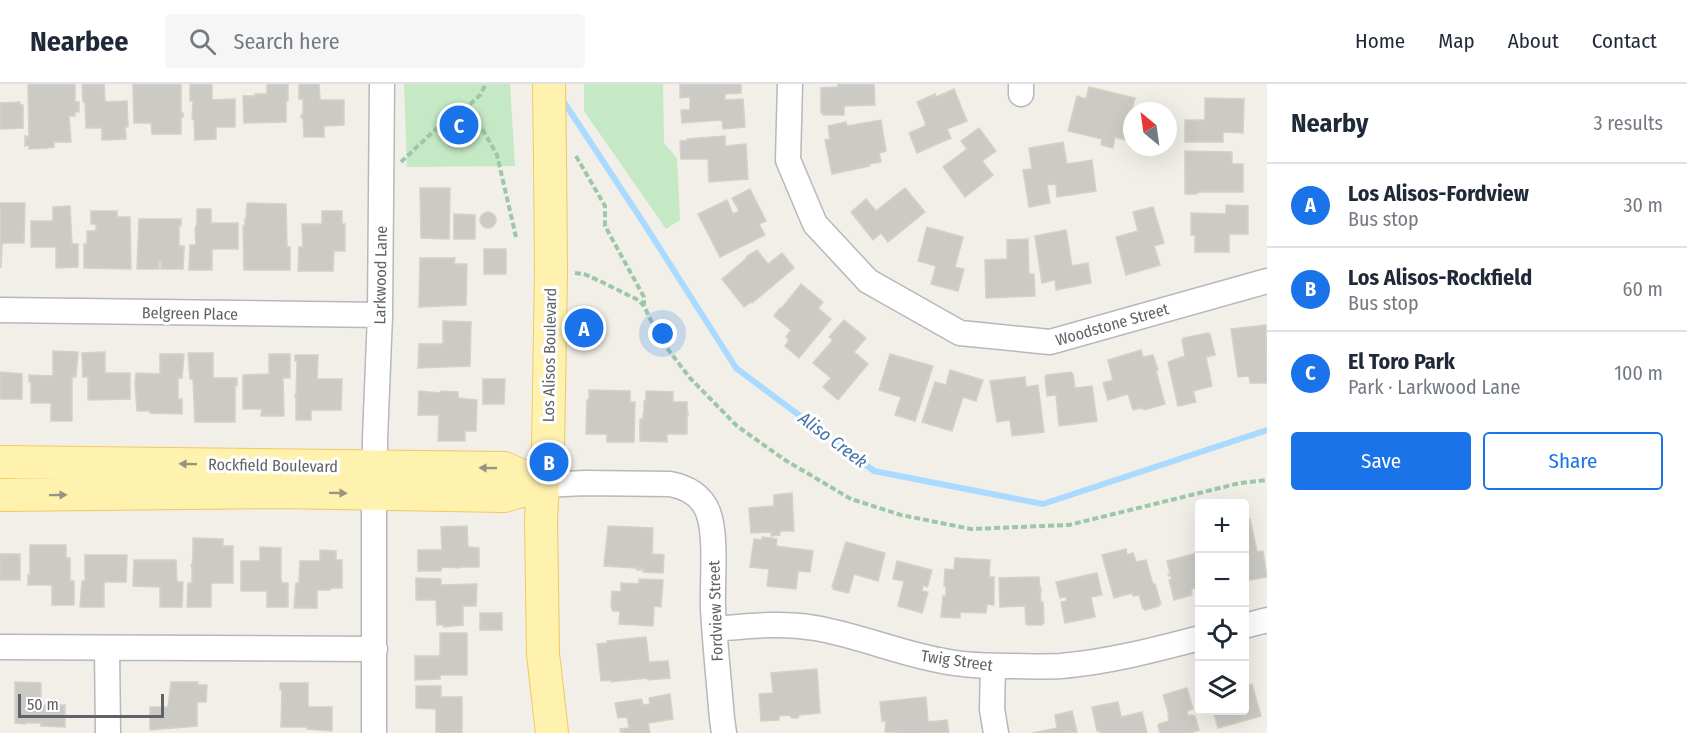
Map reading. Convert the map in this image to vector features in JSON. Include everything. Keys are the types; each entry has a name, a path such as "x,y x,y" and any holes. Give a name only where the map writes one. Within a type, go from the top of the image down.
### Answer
{"main road":[{"name":"Los Alisos Boulevard","path":"549,84 562,156 551,272 548,449 543,485 542,519 543,654 552,733"},
{"name":"Rockfield Boulevard","path":"0,462 375,480 504,496 543,485"},
{"name":"Rockfield Boulevard","path":"0,495 279,492 375,480"}],"street":[{"name":"Larkwood Lane","path":"374,733 375,439 380,315 382,84"},
{"name":"Woodstone Street","path":"790,84 788,160 815,224 868,282 960,333 1050,342 1267,281"},
{"name":"Belgreen Place","path":"0,310 380,315"},
{"name":"Rockfield Boulevard","path":"543,485 670,484 694,493"},
{"name":"Fordview Street","path":"694,493 703,502 709,514 712,530 715,629 724,733"},
{"path":"1249,625 1267,620"},
{"name":"Twig Street","path":"715,629 777,624 813,628 848,634 939,660 993,666 1060,666 1101,661 1195,639"},
{"path":"0,647 375,649"},
{"path":"107,648 108,733"},
{"path":"993,666 992,710 996,733"}],"path":[{"path":"381,163 401,163 435,130 480,96 486,84"},
{"path":"466,108 483,130 497,155 516,237"},
{"path":"562,156 604,206 605,226 644,297 644,306"},
{"path":"579,273 638,300 644,306 660,339 690,378 737,426 785,460 851,499 901,515 971,529 1069,525 1240,483 1267,480"}],"green space":[{"path":"404,84 510,84 515,166 407,167"},
{"path":"584,84 663,84 664,143 677,158 680,220 666,229 584,111"}],"building":[{"path":"28,84 75,84 75,102 79,102 79,112 75,112 75,116 69,116 71,142 54,142 54,147 47,148 29,149 29,145 25,146 25,136 29,137"},
{"path":"82,84 104,84 105,102 127,101 126,139 102,140 102,128 86,128"},
{"path":"133,84 181,84 183,117 181,117 181,134 152,134 151,123 134,123"},
{"path":"190,84 212,84 212,100 235,99 235,127 216,127 216,139 195,140"},
{"path":"267,84 288,84 286,122 244,123 243,96 267,94"},
{"path":"299,84 319,84 320,100 344,100 344,125 324,126 324,137 304,137 303,118 301,118 303,99 299,99"},
{"path":"741,84 741,93 725,94 725,100 743,99 745,127 723,129 722,120 682,123 681,110 690,110 690,97 680,98 680,85"},
{"path":"838,84 874,84 875,105 844,106 844,115 823,115 821,113 821,88 838,87"},
{"path":"1089,87 1135,98 1134,102 1123,102 1123,139 1115,137 1113,148 1101,145 1102,139 1068,131 1077,96 1086,99"},
{"path":"954,89 967,121 947,129 951,138 917,153 909,133 926,124 917,102"},
{"path":"1205,98 1244,99 1243,133 1223,132 1223,142 1185,142 1185,120 1205,120"},
{"path":"20,102 20,105 23,105 23,128 0,129 0,103"},
{"path":"881,120 886,151 879,153 881,162 832,174 825,140 830,139 828,126 846,122 847,126"},
{"path":"979,128 996,151 982,161 993,175 965,197 943,167 967,149 961,141"},
{"path":"725,136 725,146 746,144 748,179 709,182 708,159 681,159 680,141"},
{"path":"1063,142 1067,164 1092,160 1096,191 1057,197 1056,184 1047,185 1050,203 1029,207 1023,170 1032,169 1029,148"},
{"path":"1185,151 1232,152 1232,164 1243,164 1243,192 1185,194"},
{"path":"420,188 450,188 449,239 421,238"},
{"path":"905,188 925,212 888,242 881,233 873,240 851,212 866,199 876,211"},
{"path":"750,189 766,221 759,224 765,235 720,257 698,214 727,200 733,214 739,211 732,198"},
{"path":"0,203 25,203 24,243 2,243 1,268"},
{"path":"247,203 286,204 290,270 244,270 243,226 245,227"},
{"path":"1226,205 1248,206 1248,234 1229,234 1229,252 1195,252 1195,235 1191,235 1191,213 1226,214"},
{"path":"70,206 72,244 78,244 78,267 56,268 56,247 31,247 31,221 53,221 53,207"},
{"path":"1153,207 1164,243 1154,246 1160,265 1126,275 1116,237 1138,231 1133,212"},
{"path":"197,209 211,209 211,223 238,223 238,249 212,249 212,270 189,270 190,245 196,245"},
{"path":"91,211 117,211 117,217 130,217 131,269 84,268 84,244 87,244 87,231 96,231 96,224 91,224"},
{"path":"322,211 342,211 342,224 345,224 345,251 334,251 333,271 298,271 299,247 303,247 302,224 322,224"},
{"path":"488,212 494,214 496,220 494,226 488,228 482,226 480,220 482,214"},
{"path":"454,214 475,215 475,239 454,239"},
{"path":"139,219 181,219 179,246 184,246 183,269 161,269 161,261 159,261 159,269 137,269"},
{"path":"927,227 963,237 955,267 964,269 958,291 931,284 936,266 918,261"},
{"path":"1066,230 1072,266 1088,263 1091,283 1056,290 1055,280 1042,283 1035,236"},
{"path":"1028,239 1029,274 1034,274 1035,296 986,298 985,260 1007,259 1007,240"},
{"path":"484,249 506,249 506,274 484,274"},
{"path":"757,250 768,264 782,253 794,268 744,307 722,279"},
{"path":"420,258 455,258 454,264 467,264 466,305 419,307"},
{"path":"801,284 823,302 818,308 831,319 799,358 785,346 789,340 786,337 791,330 774,316"},
{"path":"844,320 866,338 854,352 868,364 838,400 823,387 831,378 813,363 833,340 829,337"},
{"path":"443,321 471,322 470,366 418,368 419,344 443,344"},
{"path":"1266,325 1267,383 1250,383 1249,376 1238,377 1231,329"},
{"path":"1208,333 1215,355 1206,357 1212,386 1193,391 1196,402 1178,406 1168,362 1185,356 1183,338"},
{"path":"1141,350 1143,357 1153,355 1165,404 1144,410 1144,407 1133,410 1128,394 1108,400 1103,383 1113,380 1108,360"},
{"path":"53,351 78,352 76,377 72,377 72,421 51,421 51,403 31,403 29,375 53,376"},
{"path":"105,352 105,373 130,373 130,399 88,400 88,377 83,377 82,353"},
{"path":"188,353 213,353 213,378 237,378 235,422 195,422 193,379 190,379"},
{"path":"160,354 184,354 182,378 178,378 178,399 182,399 182,414 137,411 136,373 160,374"},
{"path":"269,354 290,354 290,378 283,378 284,416 261,416 262,409 243,409 243,375 269,374"},
{"path":"890,354 933,366 915,421 895,415 901,397 879,390"},
{"path":"295,355 318,355 317,379 342,379 341,410 311,410 311,420 296,420 297,361 295,361"},
{"path":"950,370 983,380 976,401 963,397 952,431 922,422 935,382 946,385"},
{"path":"0,372 22,374 22,399 0,399"},
{"path":"1071,372 1075,388 1092,386 1097,421 1059,426 1056,395 1047,396 1045,377"},
{"path":"1025,377 1026,387 1038,385 1044,432 1012,436 1010,420 997,422 990,381"},
{"path":"483,379 505,379 504,404 483,404"},
{"path":"589,390 630,391 630,402 635,402 634,442 607,442 607,434 586,434"},
{"path":"419,391 458,392 458,398 477,400 476,431 465,431 465,441 438,441 439,415 418,415"},
{"path":"646,391 673,392 673,402 687,402 687,434 667,434 667,442 640,441 640,419 643,419"},
{"path":"792,493 794,531 780,531 780,535 771,536 771,532 751,533 749,508 774,506 774,495"},
{"path":"1250,519 1257,552 1263,551 1267,577 1249,580"},
{"path":"467,526 468,547 479,548 479,567 445,567 441,568 441,571 418,571 418,550 442,550 441,527"},
{"path":"608,526 653,528 652,554 664,555 663,573 643,572 643,568 637,570 637,568 604,566"},
{"path":"762,537 777,539 776,546 813,551 810,572 798,571 796,589 767,586 769,569 750,567 754,539 762,540"},
{"path":"193,538 223,539 223,546 233,546 233,583 211,583 211,607 187,607 188,583 192,583"},
{"path":"846,542 885,553 878,581 854,574 847,593 832,587"},
{"path":"30,545 66,545 66,558 70,558 70,581 74,581 74,605 52,605 52,585 28,585"},
{"path":"260,547 281,548 281,579 282,583 288,583 288,607 267,607 267,591 241,591 241,561 260,561"},
{"path":"1126,549 1127,555 1133,553 1136,562 1146,560 1161,604 1158,604 1159,606 1145,610 1139,595 1133,596 1132,593 1114,598 1102,555"},
{"path":"320,550 336,551 336,560 342,560 342,588 317,590 317,608 294,608 300,561 320,561"},
{"path":"1195,553 1195,588 1191,589 1192,595 1174,600 1167,561"},
{"path":"0,554 20,554 20,580 0,580"},
{"path":"85,555 127,555 126,582 104,582 104,607 80,607 82,581 85,581"},
{"path":"955,558 990,560 989,577 994,577 994,605 987,604 986,613 960,612 960,618 941,617 943,596 946,596 945,569 954,570"},
{"path":"134,560 176,560 177,582 183,582 182,607 160,607 160,587 133,586"},
{"path":"897,561 932,570 927,587 923,585 922,591 928,592 922,613 898,606 904,581 893,579"},
{"path":"1097,573 1102,595 1091,597 1095,617 1065,623 1061,602 1067,601 1066,597 1060,598 1056,582"},
{"path":"1039,577 1044,623 1028,625 1026,624 1025,606 1000,607 999,578"},
{"path":"416,578 441,579 441,585 477,584 476,606 463,606 463,625 444,627 437,625 436,600 416,600"},
{"path":"639,579 663,580 661,607 654,606 653,626 619,624 620,611 613,611 611,607 612,591 621,592 621,583 639,584"},
{"path":"480,613 502,613 502,630 480,630"},
{"path":"440,633 467,633 467,675 440,675 440,679 415,680 415,656 440,656"},
{"path":"646,637 649,662 668,661 670,678 601,681 597,644"},
{"path":"817,669 820,713 799,715 798,718 792,718 789,715 779,716 779,720 761,721 759,694 773,693 771,673"},
{"path":"15,682 41,683 41,705 65,705 65,727 41,726 41,723 15,723"},
{"path":"171,682 198,682 198,685 207,685 206,702 197,702 197,726 150,730 150,707 168,707"},
{"path":"280,683 308,683 308,707 332,707 332,731 307,729 307,727 281,727 282,690 280,690"},
{"path":"1252,684 1261,716 1218,728 1214,715 1249,715 1249,685"},
{"path":"416,686 441,686 441,697 462,697 462,733 436,732 436,709 416,708"},
{"path":"1187,688 1193,709 1187,711 1188,716 1195,716 1199,730 1190,733 1160,733 1159,724 1169,721 1163,695"},
{"path":"670,694 673,719 648,723 650,733 621,733 620,729 629,728 627,717 618,718 615,703 641,699 643,705 650,704 649,698"},
{"path":"926,697 928,722 947,720 949,733 885,732 886,721 882,721 880,702"},
{"path":"1118,702 1121,717 1142,712 1147,733 1100,733 1097,731 1092,707"},
{"path":"1072,711 1077,732 1032,733 1057,728 1055,715"}],"waterway":[{"name":"Aliso Creek","path":"562,99 736,368 874,471 1043,504 1267,430"}],"place":[{"name":"El Toro Park","path":"459,125"},
{"name":"Los Alisos-Fordview","path":"584,328"},
{"name":"Los Alisos-Rockfield","path":"549,462"}]}
